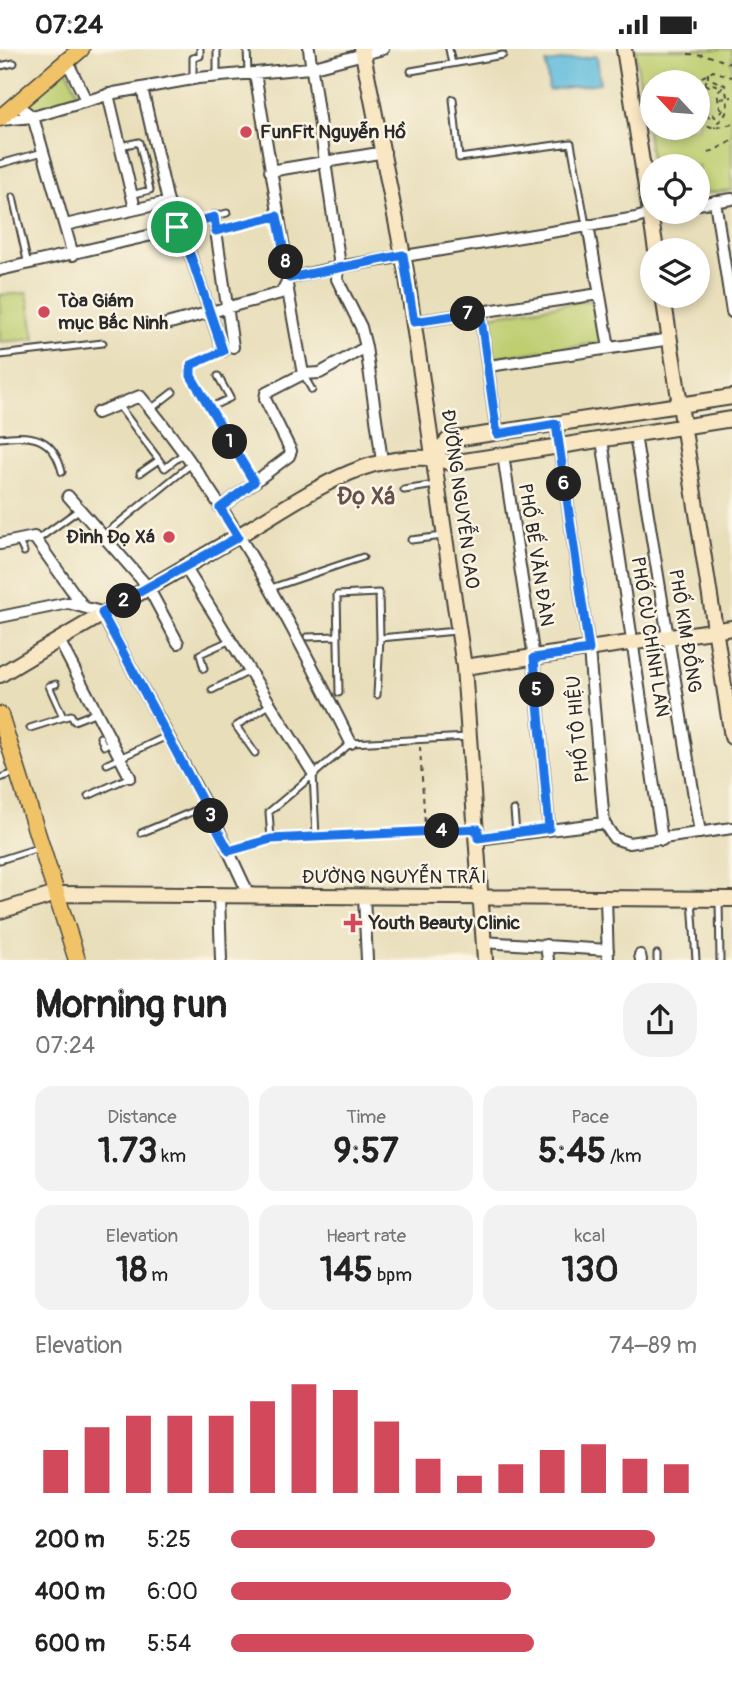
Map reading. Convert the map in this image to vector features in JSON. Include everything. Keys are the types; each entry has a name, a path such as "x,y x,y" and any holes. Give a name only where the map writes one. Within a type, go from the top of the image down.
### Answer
{"main road":[{"path":"625,49 643,154"},
{"name":"ĐƯỜNG NGUYỄN CAO","path":"364,51 385,152 414,322 464,667 485,960"},
{"path":"5,113 72,54"},
{"path":"665,308 732,737"},
{"path":"435,456 448,440 732,397"},
{"path":"0,675 102,613 356,470 382,461 435,456 451,463 732,419"},
{"path":"464,667 732,628"},
{"path":"0,715 77,960"},
{"name":"ĐƯỜNG NGUYỄN TRÃI","path":"0,911 56,894 725,899"}],"street":[{"path":"309,49 338,282 361,327 366,347 382,461"},
{"path":"5,113 33,117 108,94 192,79 310,68 364,51 383,49"},
{"path":"72,54 86,100"},
{"path":"251,73 303,374"},
{"path":"142,88 168,202 191,257 209,311 228,349"},
{"path":"108,94 135,209"},
{"path":"5,113 33,117"},
{"path":"33,117 73,255"},
{"path":"270,171 385,152"},
{"path":"710,202 732,199"},
{"path":"715,201 732,312"},
{"path":"65,225 168,202"},
{"path":"159,326 281,293 288,282 338,267 640,215"},
{"path":"214,217 226,307 228,349"},
{"path":"587,225 609,348"},
{"path":"1,268 73,255 178,228"},
{"path":"414,322 599,294"},
{"path":"480,312 497,434"},
{"path":"489,366 671,339"},
{"path":"220,508 289,456 291,451 265,399 266,393 303,374 320,373 366,347"},
{"path":"97,413 140,396 151,409 238,537 351,743"},
{"name":"PHỐ TÔ HIỆU","path":"556,424 589,650 604,823"},
{"name":"PHỐ KIM ĐỒNG","path":"635,435 700,833"},
{"name":"PHỐ CÙ CHÍNH LAN","path":"602,440 635,644 662,840"},
{"name":"PHỐ BẾ VĂN ĐÀN","path":"503,455 534,658 549,828"},
{"path":"68,496 148,587 178,643"},
{"path":"0,544 36,539 83,606"},
{"path":"185,567 313,773"},
{"path":"0,617 68,603 102,613 206,806 249,895"},
{"path":"59,640 130,777"},
{"path":"478,834 516,833 604,823 607,831 620,842 662,840 732,828"},
{"path":"219,895 221,960"},
{"path":"364,897 367,960"},
{"path":"483,942 546,945 608,955 606,899"},
{"path":"546,945 548,960"}],"lane":[{"path":"192,79 193,58 200,56 200,49"},
{"path":"217,49 217,76"},
{"path":"247,49 251,73"},
{"path":"449,49 452,64"},
{"path":"411,71 503,55"},
{"path":"0,66 14,63"},
{"path":"453,99 458,158 571,142 587,225"},
{"path":"119,146 139,142 150,190 131,195"},
{"path":"0,164 43,152"},
{"path":"13,197 28,265"},
{"path":"178,228 227,213"},
{"path":"216,231 277,216"},
{"path":"0,355 103,343"},
{"path":"228,349 195,363 190,369 209,408 254,482"},
{"path":"303,374 312,390"},
{"path":"209,408 230,398 218,376"},
{"path":"151,409 173,392"},
{"path":"118,405 165,468 183,454"},
{"path":"0,438 18,436 48,445 58,454 62,472"},
{"path":"140,474 159,460"},
{"path":"104,535 190,465"},
{"path":"404,490 437,485"},
{"path":"36,539 80,509"},
{"path":"411,540 445,535"},
{"path":"18,540 24,552"},
{"path":"268,589 283,581 363,557"},
{"path":"340,693 337,595 379,593 377,695"},
{"path":"380,638 459,630"},
{"path":"307,637 338,636"},
{"path":"204,669 200,654 231,640"},
{"path":"212,690 250,671"},
{"path":"56,684 49,686 63,717"},
{"path":"255,753 236,726 271,704"},
{"path":"30,728 71,715 74,721 97,712"},
{"path":"107,764 169,736"},
{"path":"271,839 269,812 351,743 471,736"},
{"path":"100,737 104,746 112,741"},
{"path":"0,778 18,772"},
{"path":"313,773 316,837"},
{"path":"88,796 130,777"},
{"path":"141,833 206,806"},
{"path":"514,810 516,833"},
{"path":"229,851 271,839 425,831 478,834"},
{"path":"0,860 41,847"},
{"path":"692,899 696,960"},
{"path":"720,960 725,899"}],"path":[{"path":"688,54 706,55 732,64"},
{"path":"710,73 720,71 732,77"},
{"path":"710,79 725,85 728,98 728,113 715,124"},
{"path":"710,84 722,88 718,92 724,111 715,117 713,114 710,116"},
{"path":"719,99 732,97"},
{"path":"710,119 716,128"},
{"path":"710,126 716,128 732,124"},
{"path":"709,153 732,141"},
{"path":"420,739 425,831"}],"green space":[{"path":"635,49 732,49 732,190 710,193 710,154 650,154 648,140 710,140 710,70 640,70 640,83"},
{"path":"66,67 80,98 34,113 26,105"},
{"path":"27,293 35,339 0,342 0,295"},
{"path":"590,300 594,303 600,343 494,358 492,356 486,319 489,316"}],"water":[{"path":"597,56 600,83 549,90 546,63"}],"place":[{"name":"FunFit Nguyễn Hồ","path":"246,132"},
{"name":"Tòa Giám mục Bắc Ninh","path":"44,312"},
{"name":"Đình Đọ Xá","path":"169,537"},
{"name":"Youth Beauty Clinic","path":"353,923"}],"district":[{"name":"Đọ Xá","path":"366,496"}],"route":[{"path":"277,216 289,278 403,255 414,322 480,312 497,434 556,424 589,650 534,658 549,828 478,838 478,829 271,839 229,851 102,613 238,537 220,508 254,482 191,376 191,365 223,351 191,257 177,227 214,217 216,231 277,216"}]}
